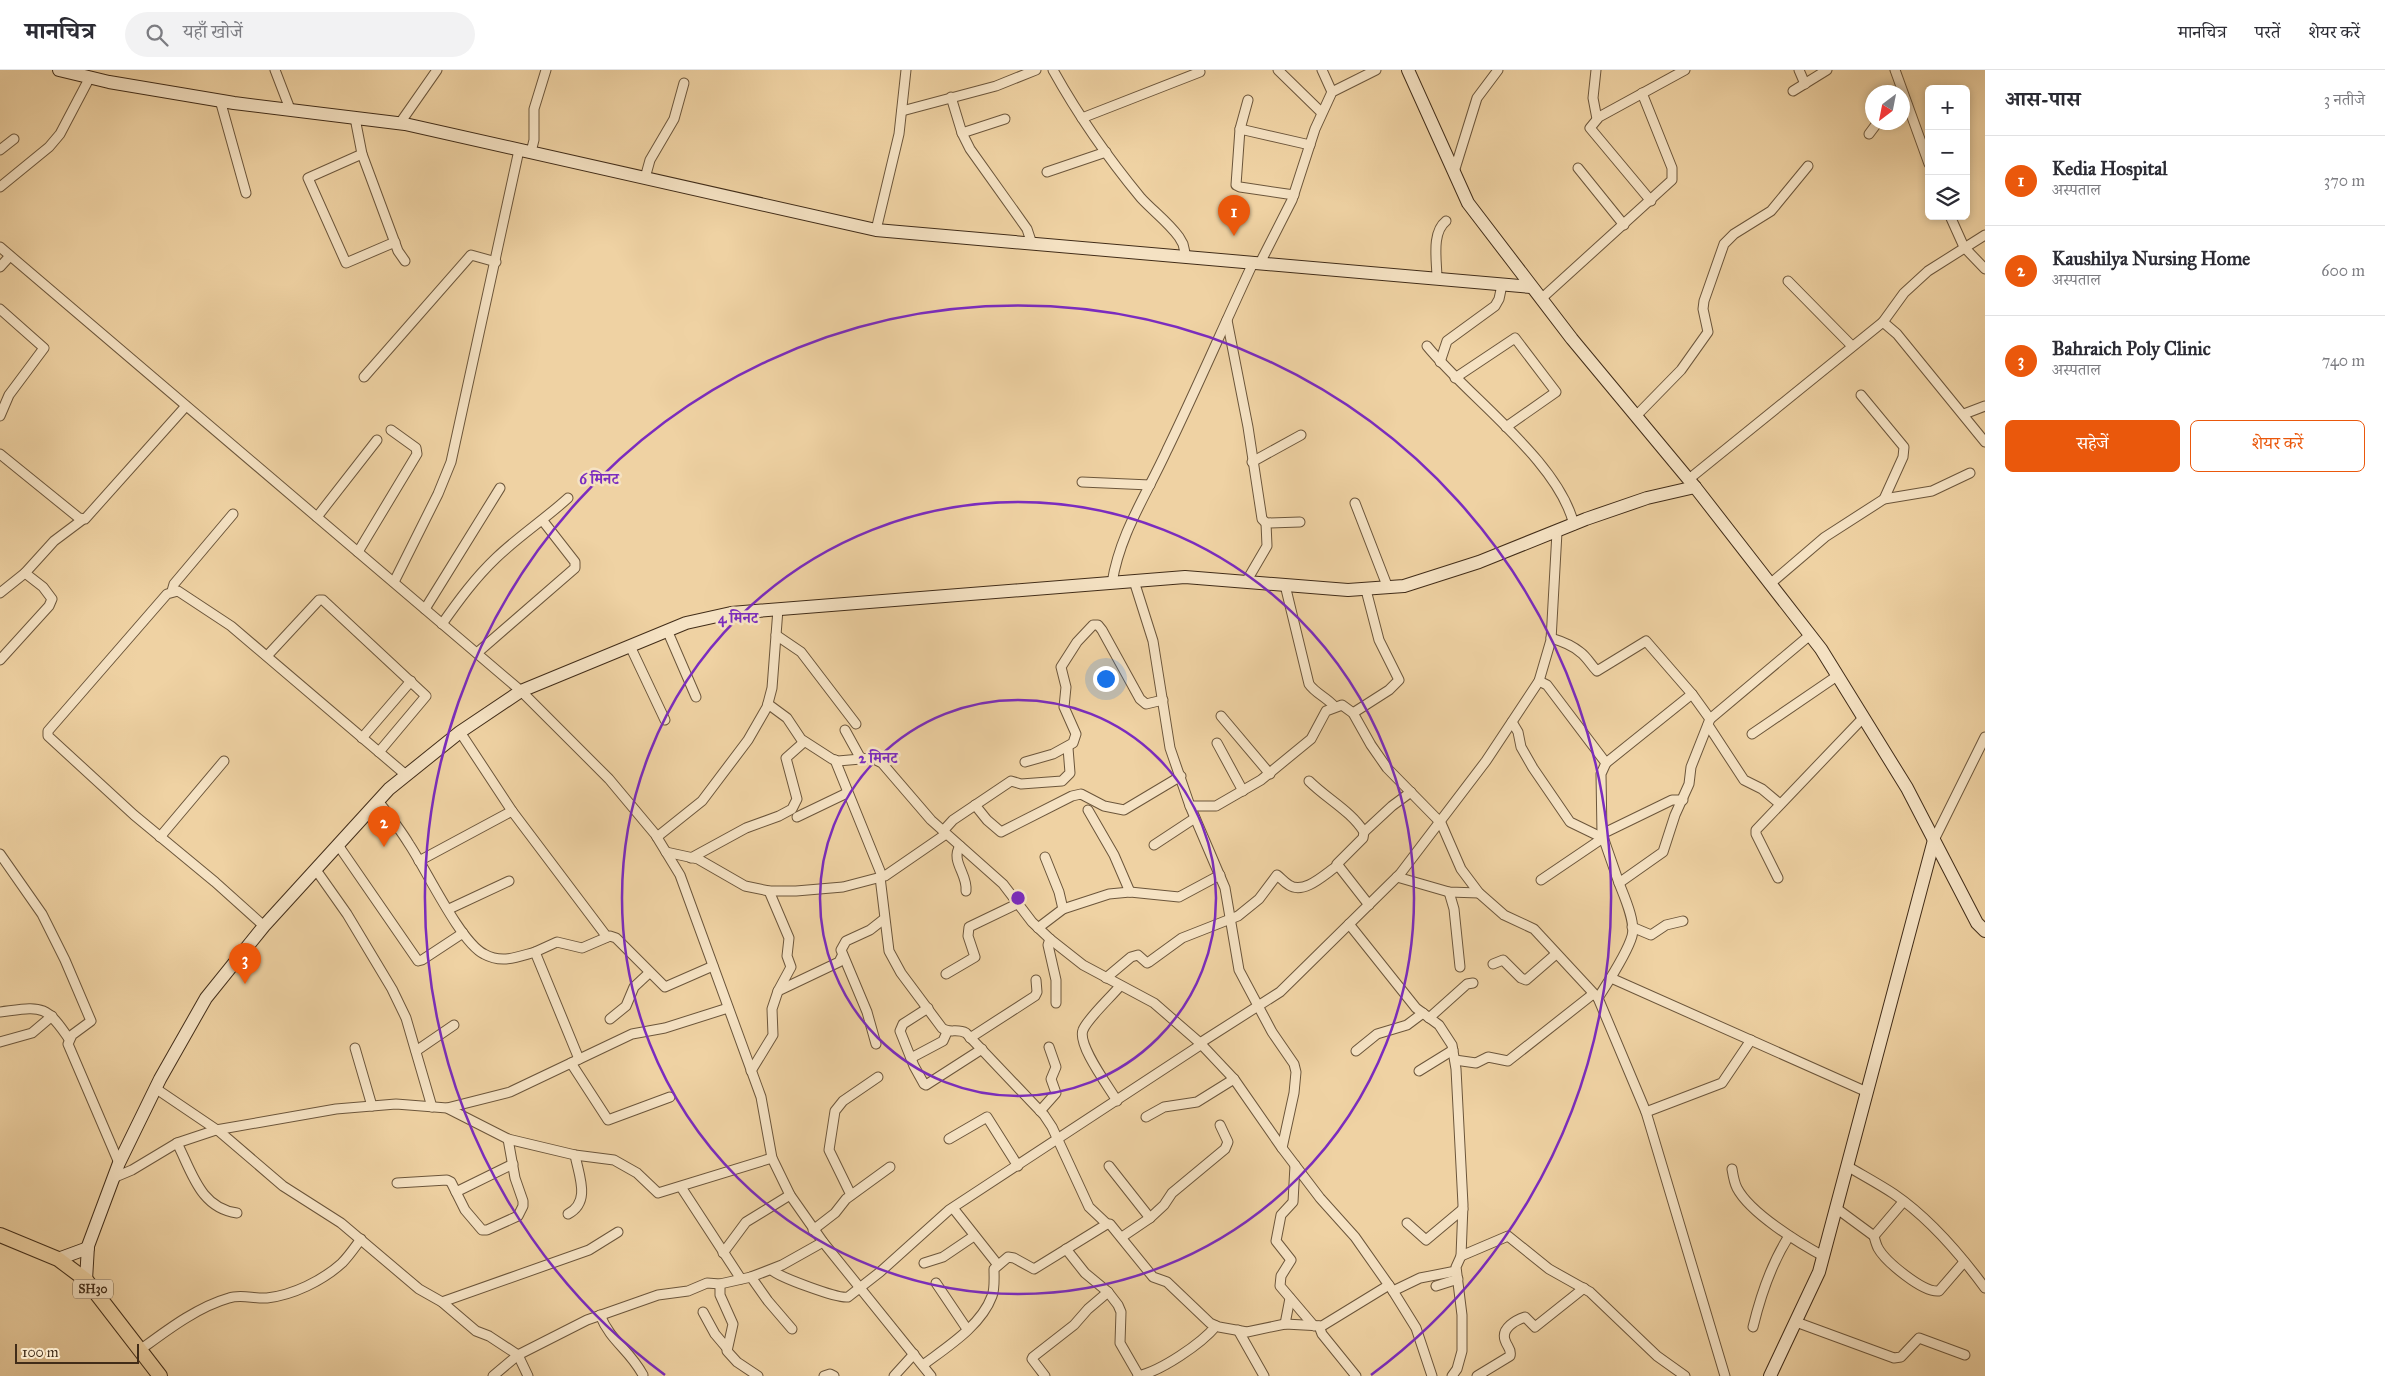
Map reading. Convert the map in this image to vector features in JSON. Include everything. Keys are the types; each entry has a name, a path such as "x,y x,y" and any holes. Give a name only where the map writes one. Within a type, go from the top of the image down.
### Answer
{"main road":[{"name":"SH30","path":"0,1235 58,1259 86,1280 160,1376"}],"street":[{"path":"59,70 90,78 220,100 400,123 876,230 1531,287"},
{"path":"275,70 290,109"},
{"path":"400,123 436,70"},
{"path":"394,582 438,494 451,462 496,262 525,151 534,140 534,109 546,70"},
{"path":"876,230 899,134 906,70"},
{"path":"902,111 996,86 1036,70"},
{"path":"1053,70 1082,118 1106,152 1142,199 1179,237 1186,257"},
{"path":"1278,70 1321,112"},
{"path":"1322,70 1332,92"},
{"path":"1112,583 1116,556 1226,320 1294,195 1321,112 1332,92 1376,70"},
{"path":"1408,70 1468,203 1531,287 1692,483 1810,635 1908,788 1977,923 1985,931"},
{"path":"1454,173 1477,98 1498,70"},
{"path":"1596,70 1593,98 1597,119"},
{"path":"1652,200 1591,131 1591,124 1685,70"},
{"path":"1799,70 1805,84"},
{"path":"1793,91 1827,70"},
{"path":"1895,70 1900,85"},
{"path":"1082,118 1200,72"},
{"path":"0,187 48,147 60,134 90,78"},
{"path":"645,178 650,160 674,119 684,83"},
{"path":"1541,299 1669,185 1673,175 1642,93"},
{"path":"951,97 962,133 982,166 1027,229 1032,244"},
{"path":"220,100 246,193"},
{"path":"1248,100 1240,129 1236,185 1294,195"},
{"path":"1910,114 1925,153"},
{"path":"355,118 362,154 395,242 405,261"},
{"path":"962,133 1005,120"},
{"path":"1240,129 1310,145"},
{"path":"1869,134 1872,130"},
{"path":"0,150 14,139"},
{"path":"1048,172 1106,152"},
{"path":"362,154 308,178 346,263 395,242"},
{"path":"1636,416 1681,370 1708,332 1704,301 1724,244 1734,234 1770,211 1808,166"},
{"path":"1578,168 1624,225"},
{"path":"1437,279 1437,235 1440,226 1446,220"},
{"path":"1952,220 1964,247 1985,269"},
{"path":"86,1280 88,1248 101,1206 119,1163 155,1088 206,998 264,926 378,801 406,775 460,732 521,691 686,622 731,613 1185,578 1348,590 1404,586 1470,565 1647,498 1692,483 1852,346 1883,322 1906,291 1932,267 1985,235"},
{"path":"0,247 521,691 609,779 657,837 680,875 761,1097 772,1158 790,1194 813,1230 931,1376"},
{"path":"364,378 471,254 496,262"},
{"path":"0,267 10,256"},
{"path":"1788,281 1852,346"},
{"path":"1440,362 1447,341 1495,306 1499,299 1502,284"},
{"path":"0,309 44,348 9,395 0,416"},
{"path":"1226,320 1246,418 1262,519 1266,523 1267,546 1246,582"},
{"path":"1883,322 1897,334 1985,442"},
{"path":"1456,378 1515,338 1556,392 1565,396"},
{"path":"1428,346 1440,362 1506,426 1563,496 1570,507 1574,525"},
{"path":"1506,426 1556,392"},
{"path":"1861,395 1904,447 1903,457 1884,499"},
{"path":"0,593 25,573 54,541 85,519 186,406"},
{"path":"1964,414 1985,406"},
{"path":"358,552 417,454 416,448 391,430"},
{"path":"1252,462 1302,435"},
{"path":"317,517 377,440"},
{"path":"0,454 82,520"},
{"path":"1770,584 1825,538 1884,499 1932,490 1970,473"},
{"path":"1082,482 1150,485"},
{"path":"424,609 500,488"},
{"path":"442,624 478,576 497,557 543,521 568,498"},
{"path":"1355,503 1388,588"},
{"path":"172,591 174,584 233,514"},
{"path":"477,653 575,568 575,562 543,521"},
{"path":"1266,523 1300,522"},
{"path":"772,1270 780,1276 810,1286 834,1297 848,1297 880,1272 953,1208 1280,992 1397,877 1441,823 1539,681 1551,638 1557,532"},
{"path":"1,657 49,606 52,599 43,587 25,573"},
{"path":"1134,581 1153,641 1170,748 1190,806 1220,876 1231,920 1239,970 1272,1032 1294,1064 1296,1072 1294,1093 1282,1148"},
{"path":"1285,586 1309,684 1313,690 1325,696 1334,706"},
{"path":"1353,713 1389,690 1399,680 1379,640 1366,590"},
{"path":"264,926 215,882 134,816 47,733 167,594 172,591 178,591 231,626 406,775"},
{"path":"266,656 321,599 426,698 379,752"},
{"path":"657,837 702,801 748,740 768,704 772,688 778,609"},
{"path":"1025,762 1068,748 1073,742 1076,734 1064,707 1066,687 1061,667 1076,642 1093,625 1098,625 1102,630 1140,699 1146,704 1163,700"},
{"path":"667,630 696,697"},
{"path":"776,635 801,652 856,724"},
{"path":"1619,883 1663,852 1675,815 1689,784 1692,767 1709,722 1810,635"},
{"path":"1551,638 1563,641 1572,649 1580,652 1597,671 1645,641 1692,694 1744,780 1762,789 1780,804"},
{"path":"630,646 665,720"},
{"path":"1752,734 1837,676"},
{"path":"362,738 410,681"},
{"path":"1539,681 1547,685 1606,763"},
{"path":"1419,1072 1454,1055 1476,1063 1488,1057 1508,1061 1596,996 1611,978 1633,935 1630,912 1602,836 1601,774 1606,763 1692,694"},
{"path":"768,704 787,718 804,742 835,760 872,758 882,763 945,832 1003,884 1038,928 1050,939 1083,965 1154,1003 1201,1044 1234,1079 1282,1148 1320,1198 1355,1237 1391,1288 1416,1328 1432,1376"},
{"path":"1190,806 1216,806 1270,774 1312,739 1321,717 1334,706 1342,705 1353,713 1378,756 1441,823 1461,869 1479,893 1504,915 1534,929 1596,996 1646,1112 1725,1376"},
{"path":"1222,716 1270,774"},
{"path":"1778,878 1755,832 1864,718"},
{"path":"1512,722 1518,732 1521,747 1533,768 1570,822 1602,836"},
{"path":"845,730 861,759"},
{"path":"460,732 512,811 607,937"},
{"path":"1770,1376 1819,1272 1934,840 1985,737"},
{"path":"691,858 746,828 779,816 792,809 797,799 786,758 804,742"},
{"path":"1217,743 1243,791"},
{"path":"666,852 698,859 745,886 769,891 843,888 881,877 945,832 953,820 1011,781 1021,784 1062,781 1070,773 1068,748"},
{"path":"835,760 881,877 884,919 889,950 895,963 942,1028 947,1032 960,1030 970,1038 1040,1111 1052,1127 1089,1207 1107,1224 1110,1224 1153,1277 1167,1282 1216,1326 1258,1331 1284,1324 1316,1326 1328,1323 1391,1288 1420,1278 1457,1275"},
{"path":"160,837 224,761"},
{"path":"975,805 987,820 1001,832 1072,796 1081,794 1104,806 1124,810 1181,776"},
{"path":"1309,781 1327,799 1340,806 1364,832"},
{"path":"1106,978 1131,957 1138,955 1147,963 1182,938 1231,920 1254,903 1277,875 1290,886 1302,888 1308,886 1338,866 1363,838 1364,832 1411,792"},
{"path":"797,817 848,793"},
{"path":"1541,880 1602,836 1672,800 1683,800"},
{"path":"378,801 419,861 463,933 478,950 496,959 506,961 535,952 557,942 582,948 607,937 616,938 665,987 713,966"},
{"path":"1088,810 1114,855 1130,892"},
{"path":"419,861 512,811"},
{"path":"1154,845 1195,818"},
{"path":"338,846 418,961 463,933"},
{"path":"960,846 956,853 956,859 966,881 966,892"},
{"path":"0,854 42,914 65,960 91,1021 69,1039"},
{"path":"1045,858 1060,892 1063,909"},
{"path":"1338,866 1369,904"},
{"path":"316,870 348,914 392,989 406,1018 432,1107"},
{"path":"1038,928 1063,909 1109,894 1130,892 1179,897 1220,876"},
{"path":"1397,877 1449,892 1479,893"},
{"path":"449,909 509,881"},
{"path":"751,1071 773,1035 772,1009 778,991 791,967 787,956 789,938 769,891"},
{"path":"1449,892 1454,909 1460,967"},
{"path":"946,974 975,957 968,936 969,927 1018,903"},
{"path":"876,1044 866,1012 841,950 846,942 870,930 884,919"},
{"path":"1632,927 1650,935 1666,925 1683,921"},
{"path":"1349,924 1416,1008 1439,1025 1452,1045 1463,1209 1461,1256 1456,1267 1462,1315 1462,1350 1454,1375"},
{"path":"1050,939 1048,945 1056,980 1056,1003"},
{"path":"535,952 575,1061 608,1120 670,1097"},
{"path":"1492,964 1503,960 1521,978 1526,980 1556,954"},
{"path":"778,991 838,962 842,956"},
{"path":"610,1019 626,1006 634,987 650,973"},
{"path":"1611,978 1867,1092"},
{"path":"970,1038 1035,996 1038,992 1036,980"},
{"path":"1356,1051 1377,1034 1407,1025 1426,1016 1467,984 1473,983"},
{"path":"1117,1101 1086,1049 1082,1038 1085,1026 1120,986"},
{"path":"0,1012 33,1008 45,1010 52,1016 69,1039 68,1044 119,1163"},
{"path":"113,1178 132,1170 177,1143 216,1130 336,1109 396,1104 447,1108 510,1092 632,1034 665,1028 728,1008"},
{"path":"928,1008 901,1027 901,1034 921,1082 926,1085 982,1049"},
{"path":"0,1042 32,1032 52,1016"},
{"path":"416,1051 454,1024"},
{"path":"911,1058 943,1041 947,1032"},
{"path":"1646,1112 1722,1083 1751,1040"},
{"path":"1040,1111 1056,1093 1051,1079 1056,1066 1049,1047"},
{"path":"355,1048 372,1106"},
{"path":"851,1195 829,1150 835,1111 843,1101 878,1077"},
{"path":"1146,1117 1164,1107 1197,1102 1234,1079"},
{"path":"155,1088 216,1130 283,1186 341,1223 419,1288 442,1302 476,1331 489,1336 518,1355 528,1376"},
{"path":"447,1108 508,1139 575,1155 614,1160 637,1173 658,1193 772,1158"},
{"path":"948,1138 988,1117 1018,1166"},
{"path":"1122,1238 1150,1218 1164,1205 1172,1193 1225,1148 1228,1142 1220,1126"},
{"path":"398,1183 447,1180 451,1182 465,1210 484,1231 518,1216 523,1201 518,1187 508,1139"},
{"path":"177,1143 206,1199 222,1210 237,1213"},
{"path":"568,1214 577,1208 583,1194 575,1155"},
{"path":"456,1192 513,1164"},
{"path":"1295,1165 1292,1202 1281,1215 1276,1241 1291,1260 1280,1280 1280,1286 1316,1326 1356,1376"},
{"path":"1109,1166 1150,1218"},
{"path":"1847,1166 1903,1202 1925,1220 1985,1288"},
{"path":"813,1230 835,1213 851,1195 890,1167"},
{"path":"1732,1169 1737,1188 1742,1195 1789,1236 1823,1256"},
{"path":"681,1187 741,1280"},
{"path":"723,1253 746,1222 790,1194"},
{"path":"1874,1236 1903,1202"},
{"path":"953,1208 998,1265"},
{"path":"1836,1208 1874,1236 1878,1249 1885,1256 1919,1285 1933,1291 1939,1291 1964,1262"},
{"path":"1407,1223 1426,1240 1463,1209"},
{"path":"923,1365 967,1329 982,1314 993,1295 994,1269 998,1265 1011,1257 1034,1269 1107,1224"},
{"path":"442,1302 589,1250 605,1242 618,1232"},
{"path":"924,1263 943,1257 974,1236"},
{"path":"1461,1256 1508,1236 1549,1268 1584,1288 1613,1312 1657,1356 1685,1376"},
{"path":"1753,1327 1765,1283 1789,1236"},
{"path":"140,1350 171,1327 226,1298 238,1296 275,1297 306,1287 342,1263 361,1239"},
{"path":"493,1376 518,1355 552,1336 600,1315 658,1295 688,1291 707,1283 720,1284 751,1277 772,1270 823,1242"},
{"path":"58,1259 88,1248"},
{"path":"1066,1249 1085,1273 1108,1292 1120,1312 1120,1343 1138,1376 1153,1374 1204,1338 1216,1326"},
{"path":"1436,1286 1457,1275"},
{"path":"751,1277 768,1302 792,1329"},
{"path":"936,1283 967,1329"},
{"path":"720,1284 720,1295 734,1330 726,1347 726,1352 758,1376"},
{"path":"1477,1376 1512,1353 1505,1340 1504,1333 1508,1327 1526,1317 1534,1327 1584,1288"},
{"path":"1045,1376 1032,1359 1033,1357 1074,1324 1108,1292"},
{"path":"1284,1324 1290,1298"},
{"path":"703,1312 715,1334 726,1347"},
{"path":"600,1315 609,1334 630,1354 643,1375"},
{"path":"1796,1322 1894,1358 1901,1357 1919,1338 1965,1355"},
{"path":"1238,1330 1264,1376"},
{"path":"894,1376 914,1354"},
{"path":"824,1376 830,1374 834,1376"}],"place":[{"name":"Kedia Hospital","path":"1234,236"},
{"name":"Kaushilya Nursing Home","path":"384,847"},
{"name":"Bahraich Poly Clinic","path":"245,984"}]}
